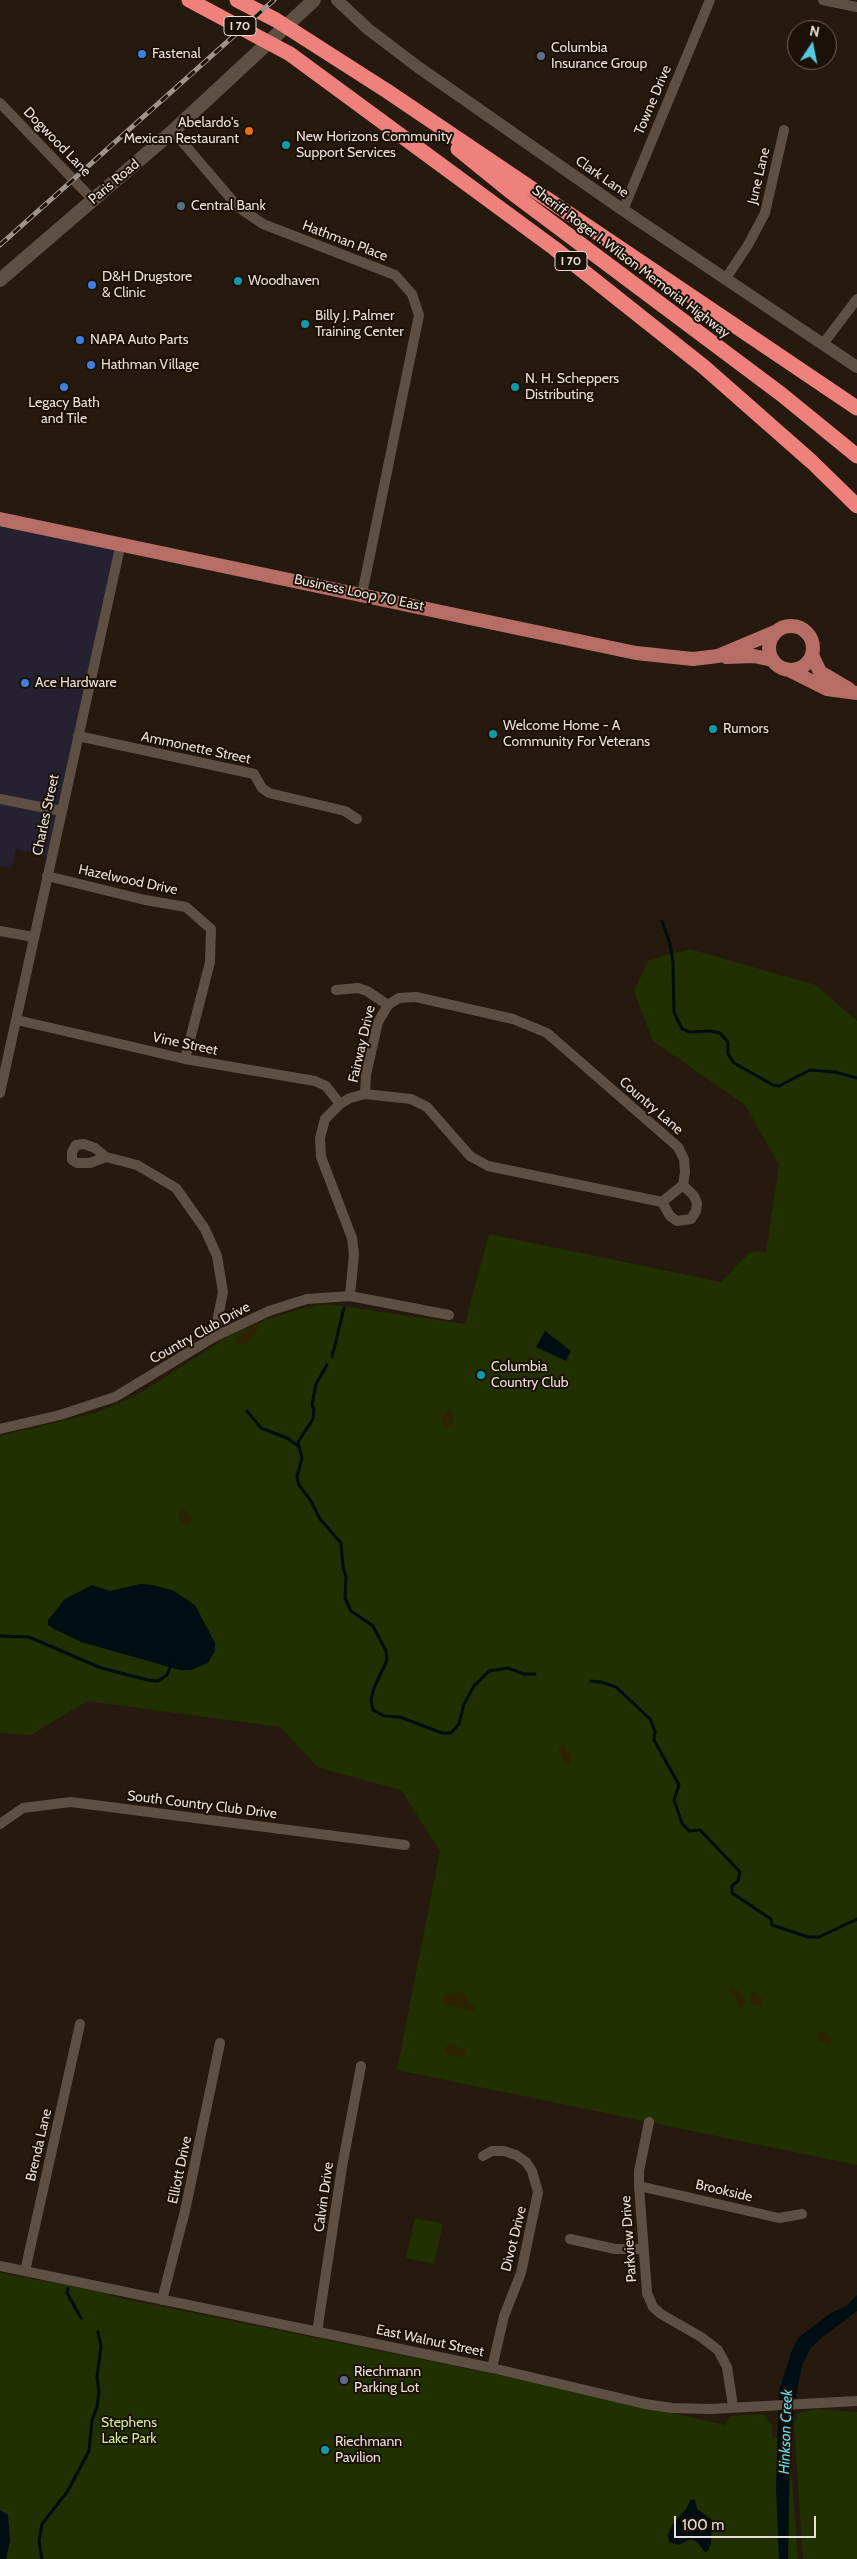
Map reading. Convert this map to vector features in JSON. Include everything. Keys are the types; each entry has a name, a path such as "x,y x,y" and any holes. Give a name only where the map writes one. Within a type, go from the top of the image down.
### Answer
{"highway":[{"name":"I 70","path":"190,0 290,54 554,248 704,367 805,456 857,506"},
{"name":"I 70","path":"237,0 302,37 387,91"},
{"path":"387,91 857,408"},
{"name":"Sheriff Roger I. Wilson Memorial Highway","path":"387,91 511,192 781,394 857,456"}],"main road":[{"name":"Paris Road","path":"0,280 173,131 311,4"},
{"name":"Business Loop 70 East","path":"0,518 636,653 693,659 718,656 754,656 772,660"},
{"path":"789,670 807,663 812,655 813,645 810,636 802,629 793,626 784,627 775,632 770,641 769,650 772,660 779,666 827,689 857,693"},
{"name":"Business Loop 70 East","path":"718,656 775,632"},
{"path":"812,655 820,672 857,693"}],"street":[{"name":"Clark Lane","path":"337,0 368,28 418,67 623,210 857,367"},
{"name":"Towne Drive","path":"623,210 710,0"},
{"path":"823,0 857,7"},
{"name":"Dogwood Lane","path":"0,103 93,200"},
{"name":"June Lane","path":"726,278 765,213 784,130"},
{"name":"Hathman Place","path":"173,131 238,207 263,224 395,275 412,294 419,315 362,594"},
{"path":"823,344 857,299"},
{"name":"Charles Street","path":"0,1093 121,543"},
{"name":"Ammonette Street","path":"78,736 254,774 262,788 269,793 345,811 356,819"},
{"path":"0,799 61,811"},
{"name":"Hazelwood Drive","path":"47,876 145,900 186,906 211,929 210,962 185,1059"},
{"path":"0,931 34,938"},
{"name":"Fairway Drive","path":"336,990 358,988 367,991 388,1005 378,1022 366,1075 365,1094 340,1104 326,1119 320,1138 321,1156 352,1238 354,1254 350,1296"},
{"name":"Country Lane","path":"388,1005 399,998 416,997 513,1019 547,1033 678,1147 684,1160 683,1186"},
{"name":"Vine Street","path":"16,1020 185,1059 315,1081 326,1086 340,1104"},
{"path":"365,1094 411,1099 427,1107 470,1156 488,1166 662,1202 670,1216 677,1221 691,1219 696,1211 694,1196 683,1186 662,1202"},
{"path":"106,1157 137,1165 176,1188 206,1228 216,1256 223,1292 214,1337"},
{"name":"Country Club Drive","path":"0,1429 60,1415 115,1397 214,1337 269,1311 307,1299 350,1296 449,1315"},
{"name":"South Country Club Drive","path":"0,1824 23,1808 71,1802 405,1845"},
{"name":"Brenda Lane","path":"25,2271 80,2024"},
{"name":"Elliott Drive","path":"162,2300 185,2211 220,2044"},
{"name":"Calvin Drive","path":"316,2332 342,2167 361,2066"},
{"name":"Parkview Drive","path":"648,2122 639,2171 646,2292 652,2307 718,2350 726,2366 733,2406"},
{"name":"Divot Drive","path":"483,2156 492,2151 504,2151 516,2155 526,2162 532,2171 538,2192 521,2273 504,2316 492,2368"},
{"name":"Brookside","path":"639,2186 779,2218 802,2214"},
{"path":"570,2240 614,2249 643,2249"},
{"name":"East Walnut Street","path":"0,2266 492,2368 645,2404 672,2408 857,2401"}],"shaded area":[{"path":"0,520 119,544 48,856 16,849 12,868 0,866"}],"green space":[{"name":"Columbia Country Club","path":"690,949 816,985 857,1021 857,2165 397,2070 440,1851 401,1790 319,1768 280,1727 87,1701 31,1735 0,1733 0,1436 95,1413 134,1397 227,1337 263,1321 303,1308 327,1304 465,1324 489,1234 721,1282 749,1253 758,1251 766,1253 779,1165 745,1105 653,1041 634,991 649,960"},
{"path":"415,2218 443,2224 434,2264 406,2258"},
{"name":"Stephens Lake Park","path":"0,2273 110,2293 110,2296 513,2378 725,2425 730,2416 763,2414 772,2426 772,2436 789,2440 798,2559 0,2559"},
{"path":"819,2409 857,2412 857,2559 803,2559 794,2424 798,2413"}],"sand":[{"path":"254,1325 258,1329 249,1342 241,1345 235,1343 238,1335"},
{"path":"452,1409 453,1424 445,1428 441,1421 448,1410"},
{"path":"182,1507 192,1517 190,1525 180,1521 179,1512"},
{"path":"562,1745 566,1747 571,1756 570,1765 565,1765 558,1750"},
{"path":"731,1985 744,1996 747,2003 743,2008 738,2007 736,1998 729,1992 728,1989"},
{"path":"462,1991 468,2002 475,2007 475,2012 441,2003 445,1994"},
{"path":"751,1992 757,1992 762,1999 762,2006 751,2005 749,1995"},
{"path":"822,2031 833,2038 830,2045 816,2040 818,2032"},
{"path":"450,2043 465,2050 465,2055 460,2057 446,2054 445,2048"}],"water":[{"path":"545,1331 571,1351 566,1361 536,1347"},
{"path":"140,1584 153,1585 174,1591 195,1605 215,1643 215,1651 208,1663 191,1670 180,1670 81,1642 48,1625 48,1620 65,1599 92,1585 110,1591"},
{"name":"Hinkson Creek","path":"857,2295 857,2311 820,2339 811,2348 802,2365 794,2408 790,2450 788,2559 779,2559 776,2488 779,2391 792,2350 799,2337 831,2313 846,2306"},
{"path":"691,2499 695,2500 697,2509 712,2520 711,2543 708,2551 705,2552 698,2543 691,2539 679,2545 669,2542 668,2535 672,2525 686,2509"},
{"path":"0,2510 8,2515 10,2541 6,2559 0,2559"}],"waterway":[{"path":"662,921 670,944 673,962 674,1012 682,1029 690,1032 710,1031 720,1033 728,1042 728,1054 734,1063 773,1085 779,1086 810,1070 835,1072 857,1078"},
{"path":"332,1357 344,1308"},
{"path":"327,1365 316,1384 312,1405 314,1409 313,1419 298,1442 302,1458 297,1477 299,1485 311,1501 320,1519 341,1543 343,1567 346,1577 345,1598 351,1611 373,1626 386,1651 387,1660 374,1688 371,1700 373,1710 384,1716 400,1717 442,1733 451,1733 459,1724 464,1704 474,1686 489,1671 508,1668 524,1674 535,1674"},
{"path":"247,1411 261,1428 287,1438 298,1446"},
{"path":"0,1636 29,1637 101,1668 148,1680 158,1681 167,1675 171,1665"},
{"path":"591,1681 616,1687 650,1719 655,1731 654,1740 679,1785 674,1800 682,1823 689,1831 700,1830 740,1872 738,1881 732,1886 732,1893 771,1919 772,1925 808,1937 819,1937 857,1919"},
{"path":"68,2288 67,2293 81,2318"},
{"path":"42,2559 39,2541 42,2524 67,2492 89,2451 92,2420 97,2407 99,2392 97,2377 101,2346 98,2332"}],"railway":[{"path":"0,245 274,0"}],"place":[{"name":"Fastenal","path":"142,54"},
{"name":"Columbia Insurance Group","path":"541,56"},
{"name":"Abelardo's Mexican Restaurant","path":"249,131"},
{"name":"New Horizons Community Support Services","path":"286,145"},
{"name":"Central Bank","path":"181,206"},
{"name":"Woodhaven","path":"238,281"},
{"name":"D&H Drugstore & Clinic","path":"92,285"},
{"name":"Billy J. Palmer Training Center","path":"305,324"},
{"name":"NAPA Auto Parts","path":"80,340"},
{"name":"Hathman Village","path":"91,365"},
{"name":"Legacy Bath and Tile","path":"64,387"},
{"name":"N. H. Scheppers Distributing","path":"515,387"},
{"name":"Ace Hardware","path":"25,683"},
{"name":"Rumors","path":"713,729"},
{"name":"Welcome Home - A Community For Veterans","path":"493,734"},
{"name":"Columbia Country Club","path":"481,1375"},
{"name":"Riechmann Parking Lot","path":"344,2380"},
{"name":"Riechmann Pavilion","path":"325,2450"}]}
